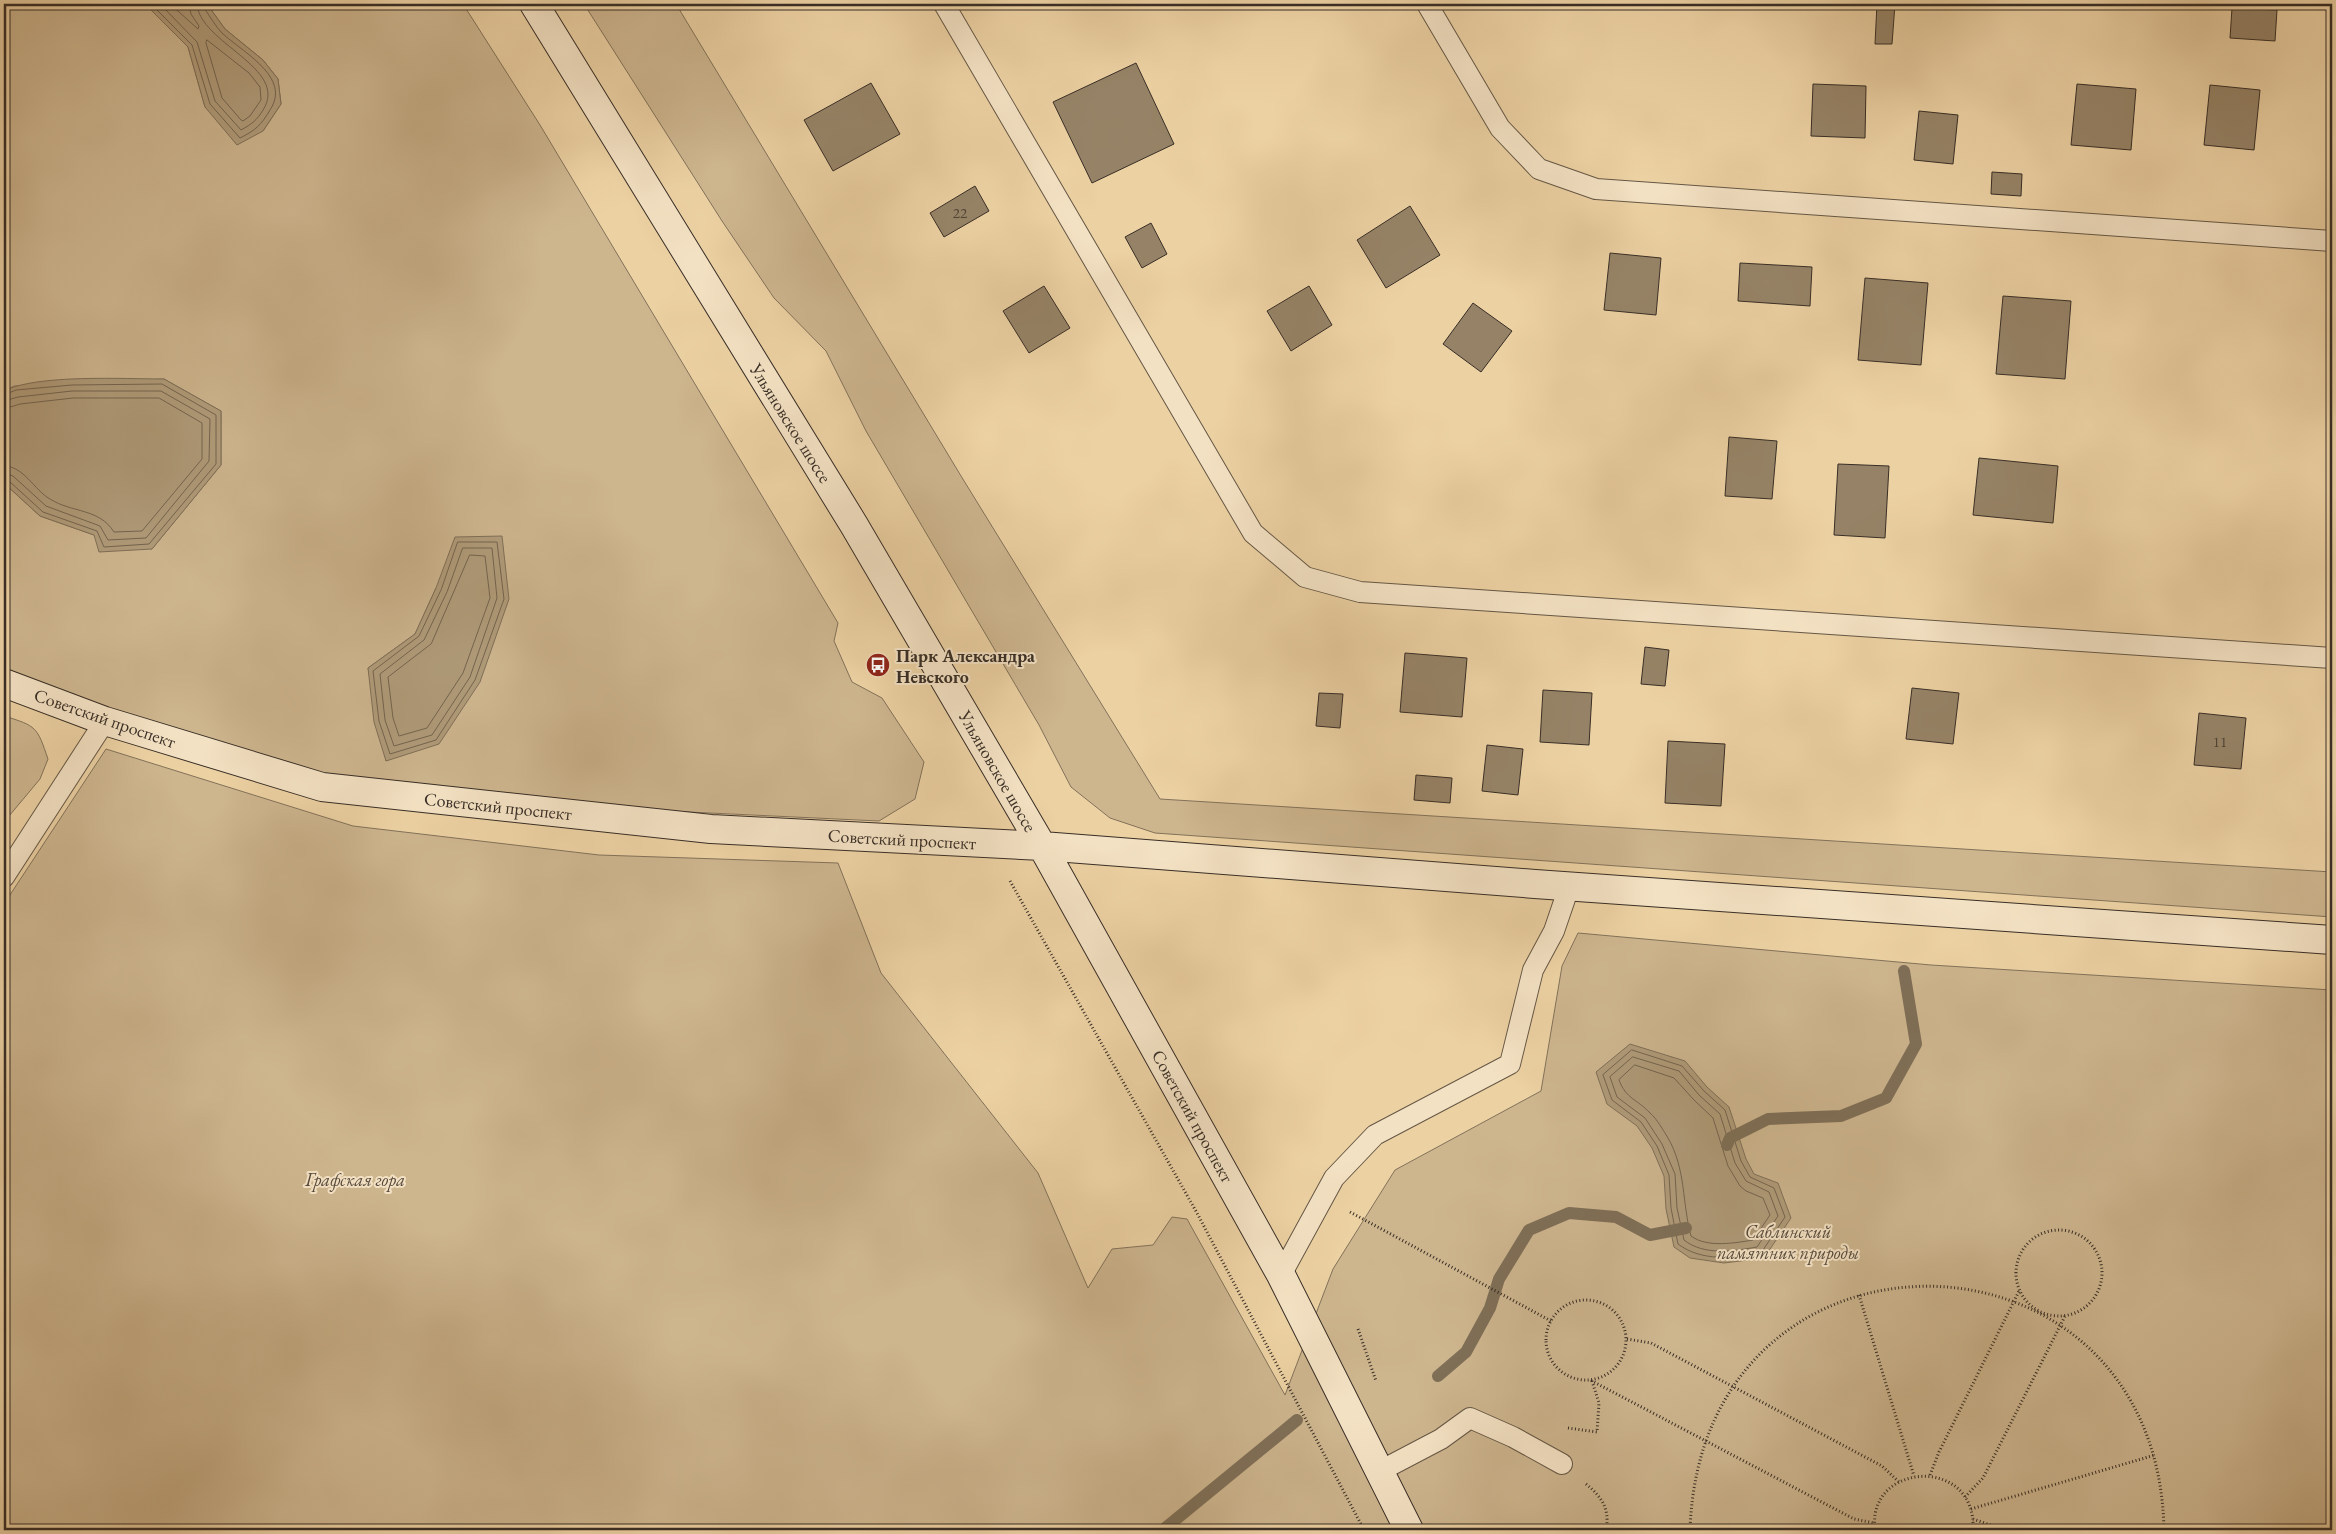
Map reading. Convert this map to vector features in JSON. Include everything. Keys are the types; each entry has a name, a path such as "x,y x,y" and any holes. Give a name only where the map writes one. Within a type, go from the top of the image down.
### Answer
{"street":[{"name":"Ульяновское шоссе","path":"534,4 854,525 1042,846"},
{"name":"Советский проспект","path":"4,683 105,721 322,787 711,829 1042,846 1281,1275 1409,1530"},
{"path":"1042,846 1569,887 2332,940"}],"lane":[{"path":"944,4 1253,533 1305,577 1360,592 2332,658"},
{"path":"1427,4 1500,128 1539,169 1596,189 2332,241"},
{"path":"4,877 105,721"},
{"path":"1281,1275 1334,1178 1375,1135 1510,1064 1534,970 1554,931 1569,887"},
{"path":"1380,1470 1441,1439 1470,1418 1562,1464"}],"path":[{"path":"990,844 1197,1213 1364,1530"},
{"path":"1349,1212 1551,1321"},
{"path":"1930,1475 1939,1452 2015,1302 2019,1291 2016,1266 2021,1252 2030,1241 2041,1233 2055,1230 2068,1231 2081,1236 2091,1245 2098,1256 2102,1269 2100,1283 2095,1295 2087,1306 2065,1316 2044,1314 2031,1306 2019,1291"},
{"path":"1700,1456 1716,1413 1733,1387 1753,1362 1776,1340 1802,1321 1829,1306 1859,1295 1926,1285 1971,1289 2015,1302 2060,1326 2079,1340 2112,1373 2137,1412 2157,1463"},
{"path":"1859,1295 1914,1476"},
{"path":"1588,1300 1603,1303 1615,1312 1623,1324 1627,1339 1624,1353 1617,1366 1606,1376 1592,1381 1577,1380 1564,1374 1553,1364 1547,1350 1546,1335 1551,1321 1560,1309 1574,1302 1588,1300"},
{"path":"1965,1497 1983,1478 2065,1316"},
{"path":"1627,1339 1651,1343 1882,1466 1899,1482"},
{"path":"1592,1381 1599,1403"},
{"path":"1592,1381 1854,1519 1874,1522"},
{"path":"1971,1509 2155,1455"},
{"path":"1562,1464 1600,1496 1608,1519 1606,1530"},
{"path":"1875,1530 1874,1522 1878,1507 1886,1492 1899,1482 1914,1476 1930,1475 1944,1479 1956,1487 1965,1497 1971,1509 1973,1519 1972,1530"},
{"path":"1690,1530 1692,1494"},
{"path":"2163,1497 2164,1530"},
{"path":"1973,1519 2005,1530"}],"green space":[{"path":"4,4 145,4 188,47 205,107 263,131 281,104 278,79 263,60 225,29 207,4 463,4 540,125 838,623 834,641 852,682 882,698 924,762 915,799 879,821 667,811 325,775 4,676 4,483 40,516 94,535 152,549 221,465 221,411 164,379 14,386 4,391","holes":["436,588 386,761 368,668 415,634"]},
{"path":"584,4 676,4 961,476 1160,799 2332,872 2332,917 1155,833 1110,818 1071,787 1039,725 866,431 826,351 774,298 722,221"},
{"path":"4,716 23,722 34,729 41,740 48,759 40,779 4,822"},
{"path":"106,749 353,826 599,855 838,863 881,973 1038,1173 1088,1288 1112,1249 1153,1245 1172,1217 1187,1219 1285,1395 1333,1269 1395,1170 1541,1091 1562,966 1578,933 1931,965 2332,990 2332,1530 4,1530 4,904"}],"water":[{"path":"145,4 207,4 225,29 263,60 278,79 281,104 263,131 237,145 205,107 188,47"},
{"path":"104,378 164,379 221,411 221,465 152,549 99,552 94,535 40,516 4,483 4,391 37,382 59,380"},
{"path":"502,536 509,599 480,682 439,744 386,761 374,722 368,668 415,634 436,588 455,537"},
{"path":"1630,1044 1685,1061 1707,1087 1729,1107 1746,1159 1754,1174 1778,1183 1791,1218 1764,1258 1724,1263 1690,1258 1674,1247 1666,1209 1664,1176 1652,1148 1637,1126 1607,1104 1596,1072"}],"building":[{"path":"1877,4 1895,4 1892,44 1875,44"},
{"path":"2232,8 2277,10 2275,41 2230,38"},
{"path":"1136,63 1174,144 1092,183 1053,102"},
{"path":"871,83 900,134 833,171 804,120"},
{"path":"1813,84 1866,86 1865,138 1811,136"},
{"path":"2077,84 2136,89 2131,150 2071,145"},
{"path":"2210,85 2260,90 2254,150 2204,145"},
{"path":"1919,111 1958,115 1953,164 1914,160"},
{"path":"1992,172 2022,174 2021,196 1991,194"},
{"path":"975,186 989,211 944,237 930,213"},
{"path":"1410,206 1440,255 1386,288 1357,240"},
{"path":"1151,223 1167,254 1142,268 1125,237"},
{"path":"1610,253 1661,258 1656,315 1604,310"},
{"path":"1740,263 1812,267 1810,306 1738,301"},
{"path":"1865,278 1928,283 1921,365 1858,360"},
{"path":"1044,286 1070,328 1029,353 1003,311"},
{"path":"1309,286 1332,325 1291,351 1267,311"},
{"path":"2003,296 2071,301 2065,379 1996,374"},
{"path":"1473,303 1512,331 1481,372 1443,344"},
{"path":"1729,437 1777,441 1772,499 1725,496"},
{"path":"1979,458 2058,466 2053,523 1973,515"},
{"path":"1838,464 1889,466 1885,538 1834,535"},
{"path":"1645,647 1669,650 1665,686 1641,684"},
{"path":"1405,653 1467,658 1462,717 1400,712"},
{"path":"1912,688 1959,693 1953,744 1906,739"},
{"path":"1543,690 1592,693 1589,745 1540,742"},
{"path":"1319,693 1343,694 1340,728 1316,726"},
{"path":"2199,713 2246,718 2241,769 2194,765"},
{"path":"1668,741 1725,744 1721,806 1665,803"},
{"path":"1487,745 1523,749 1518,795 1482,791"},
{"path":"1416,775 1452,778 1450,803 1414,800"}],"waterway":[{"path":"1727,1145 1730,1138 1768,1119 1841,1116 1886,1098 1916,1044 1904,971"},
{"path":"1438,1376 1466,1352 1490,1308 1499,1279 1529,1230 1569,1213 1616,1217 1650,1235 1686,1228"},
{"path":"1163,1530 1297,1420"}],"place":[{"name":"Парк Александра Невского","path":"878,665"}],"park label":[{"name":"Графская гора","path":"355,1179"},
{"name":"Саблинский памятник природы","path":"1788,1241"}]}
